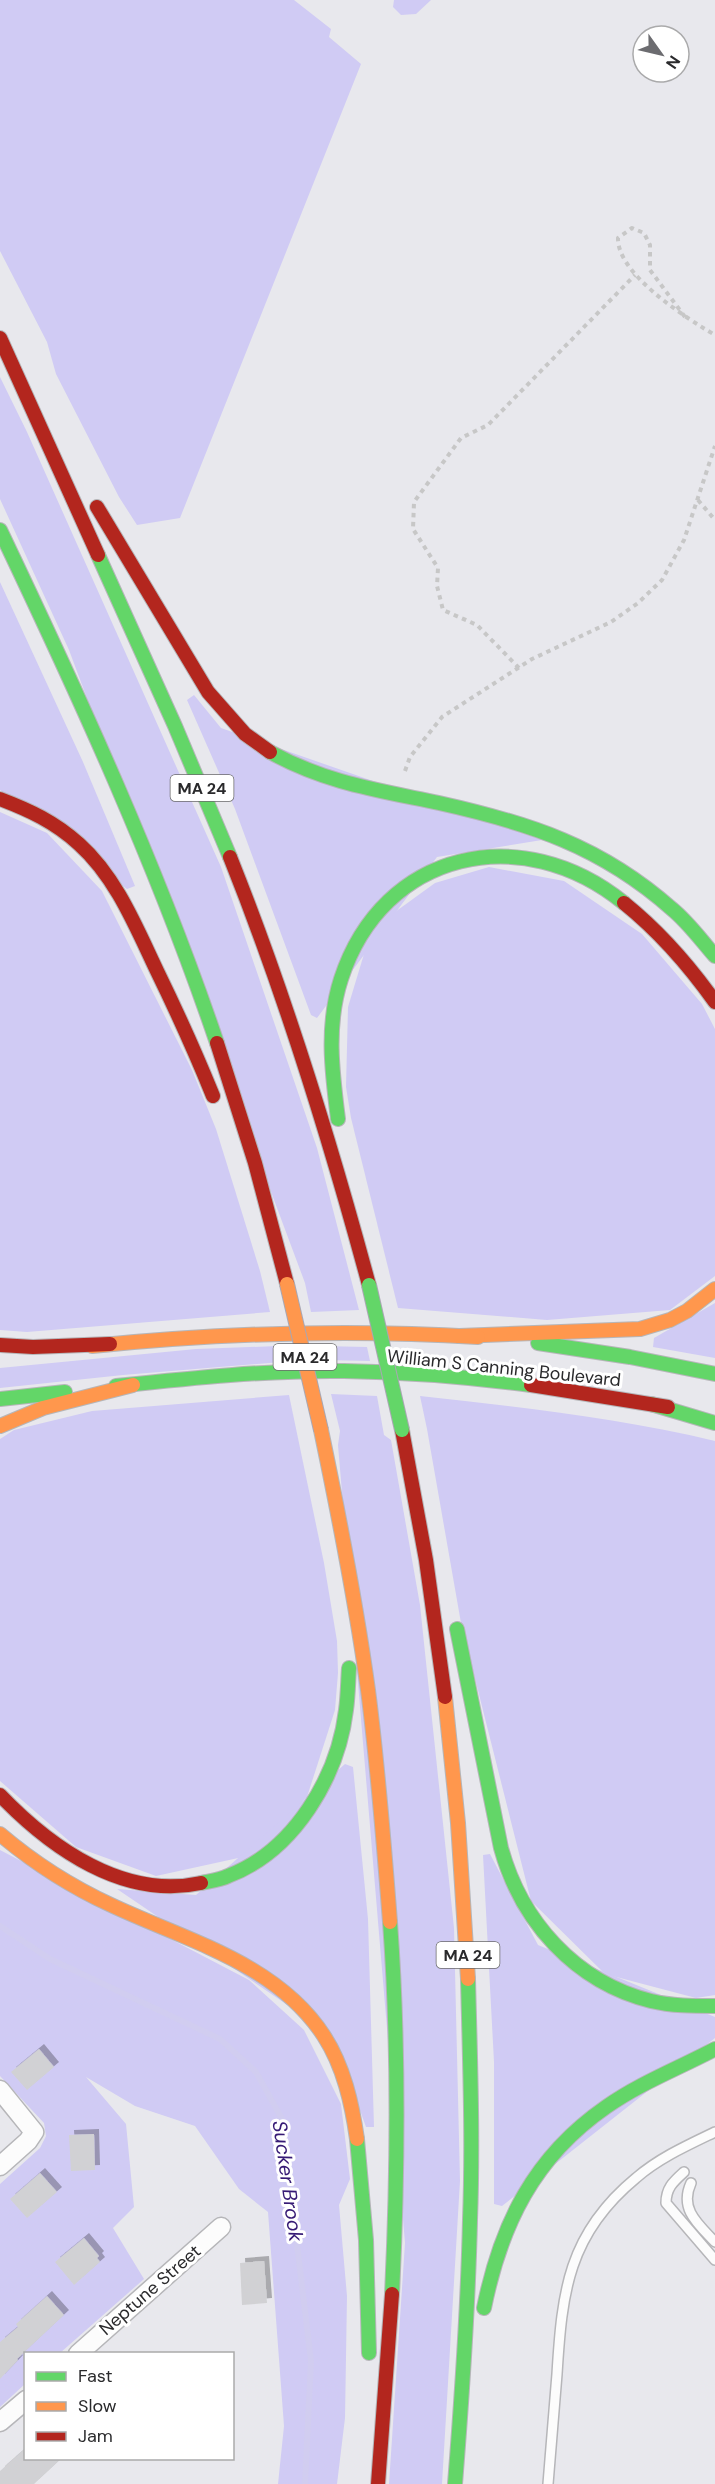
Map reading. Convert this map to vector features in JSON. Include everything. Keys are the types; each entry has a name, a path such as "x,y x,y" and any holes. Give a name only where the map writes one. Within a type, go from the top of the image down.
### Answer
{"main road":[{"path":"0,332 68,454"},
{"name":"MA 24","path":"0,338 177,729 231,859 303,1059 361,1254 408,1456 449,1729 468,1946 473,2130 472,2211 466,2348 455,2484"},
{"path":"90,495 204,689 240,732 261,748 307,772 329,779 491,814 575,842 602,856 653,890 680,915 715,956"},
{"name":"MA 24","path":"0,530 111,770 208,1016 247,1137 284,1270 322,1433 345,1552 365,1676 381,1815 391,1952 396,2092 395,2218 388,2370 378,2484"},
{"path":"0,799 40,815 62,830 81,845 116,887 186,1032 218,1108"},
{"path":"361,1254 344,1164 333,1082 331,1049 334,1012 347,963 361,934 374,915 406,885 447,864 484,856 523,856 563,867 617,897 650,923 680,954 715,1002"},
{"path":"245,1179 284,1270"},
{"path":"459,1336 640,1329 670,1320 687,1311 715,1289"},
{"name":"William S Canning Boulevard","path":"0,1356 193,1336 283,1333 459,1336 595,1351 715,1374"},
{"path":"0,1345 33,1347 110,1344"},
{"name":"William S Canning Boulevard","path":"0,1399 264,1373 377,1372 479,1379 651,1404 715,1417"},
{"path":"0,1426 43,1408 133,1385"},
{"path":"651,1404 715,1423"},
{"path":"0,1795 25,1820 57,1845 98,1869 141,1883 188,1885 234,1874 255,1863 291,1835 317,1799 333,1765 343,1727 349,1689 346,1625 322,1433"},
{"path":"408,1456 440,1554"},
{"path":"455,1619 500,1845 511,1880 529,1913 566,1957 610,1987 633,1997 666,2005 715,2006"},
{"path":"0,1834 34,1863 62,1881 243,1965 286,1993 315,2026 337,2062 346,2082 356,2126 365,2234 369,2363"},
{"path":"482,2320 495,2257 509,2218 530,2183 556,2150 605,2107 715,2049"},
{"path":"455,2484 478,2343"}],"street":[{"path":"0,2090 34,2132 28,2141 0,2166"},
{"name":"Neptune Street","path":"80,2352 221,2227"},
{"path":"0,2422 24,2402"}],"lane":[{"path":"548,2484 562,2310 568,2277 579,2248 599,2215 624,2187 653,2165 715,2132"},
{"path":"684,2172 672,2182 666,2193 666,2203 715,2260"},
{"path":"691,2183 687,2192 689,2215 715,2242"}],"path":[{"path":"685,317 650,270 650,245 644,233 632,228 618,238 618,250 635,275 685,317 715,334"},
{"path":"519,668 477,625 443,610 437,586 438,568 413,529 414,502 461,438 488,425 635,275"},
{"path":"396,794 410,757 442,717 519,668 610,622 638,603 663,580 684,540 715,446"},
{"path":"697,500 715,520"}],"shaded area":[{"path":"0,0 294,0 331,29 329,37 361,64 180,518 137,525 119,497 56,374 47,342 0,251"},
{"path":"394,0 431,0 416,14 401,15 393,7"},
{"path":"0,377 27,432 221,867 317,1148 359,1310 311,1312 305,1283 69,650 0,499"},
{"path":"0,582 83,762 135,886 127,889 0,790"},
{"path":"194,695 221,728 542,840 437,857 317,1018 311,1015 235,809 187,700"},
{"path":"0,812 47,833 102,891 192,1070 216,1129 260,1271 270,1312 27,1332 0,1330"},
{"path":"489,867 564,881 642,934 702,1004 715,1029 715,1276 670,1310 547,1320 398,1308 351,1118 346,1087 348,1007 364,954 395,912 435,883"},
{"path":"715,1303 715,1358 653,1347 654,1338"},
{"path":"278,1346 281,1362 0,1388 0,1368 196,1349"},
{"path":"320,1346 367,1347 370,1361 323,1360"},
{"path":"331,1394 377,1396 384,1435 391,1440 420,1605 454,1928 460,2181 442,2484 389,2484 405,2243 338,1445 340,1431"},
{"path":"289,1395 324,1563 337,1641 338,1673 335,1710 307,1797 252,1855 156,1876 76,1847 0,1781 0,1439 14,1430 92,1411"},
{"path":"420,1396 605,1420 715,1441 715,1995 696,1998 605,1974 531,1901 461,1623"},
{"path":"345,1764 353,1767 368,1919 374,2127 366,2127 333,2036 117,1889 196,1895"},
{"path":"0,1850 249,1980 304,2030 341,2104 350,2179 339,2205 347,2296 345,2418 337,2484 278,2484 284,2426 268,2212 239,2189 195,2126 135,2106 86,2077 126,2124 134,2207 113,2228 144,2279 61,2352 24,2352 24,2385 0,2407 0,2184 40,2148 46,2136 44,2123 0,2076"},
{"path":"490,1854 538,1945 715,2017 715,2038 502,2206 494,2204 494,2062 483,1855"}],"building":[{"path":"39,2049 54,2067 27,2090 11,2072"},
{"path":"94,2134 95,2170 71,2171 69,2135"},
{"path":"40,2173 57,2192 27,2218 10,2199"},
{"path":"84,2238 99,2256 97,2258 100,2262 74,2285 55,2262"},
{"path":"264,2261 267,2303 242,2305 240,2263"},
{"path":"47,2296 64,2315 17,2359 0,2379 0,2342 18,2327 16,2324"},
{"path":"24,2450 24,2460 60,2460 34,2484 0,2484 0,2471"}],"waterway":[{"name":"Sucker Brook","path":"0,1926 50,1959 220,2039 256,2072 282,2119 311,2361 305,2484"}],"traffic: fast":[{"path":"0,530 116,783 169,912 217,1043"},
{"path":"98,555 175,726 230,857"},
{"path":"270,752 291,763 332,778 503,819 563,840 591,853 645,887 684,920 715,956"},
{"path":"338,1119 332,1031 336,996 341,979 361,935 389,901 422,876 460,861 501,857 543,862 584,877 624,903"},
{"path":"369,1285 402,1430"},
{"path":"538,1343 630,1357 715,1374"},
{"path":"116,1386 230,1375 316,1371 415,1374 531,1385"},
{"path":"0,1399 65,1392"},
{"path":"651,1404 715,1423"},
{"path":"457,1629 501,1848 510,1875 537,1923 555,1945 575,1963 598,1979 624,1992 667,2004 715,2006"},
{"path":"201,1883 225,1877 252,1864 273,1849 309,1809 323,1785 341,1735 347,1705 349,1668"},
{"path":"390,1922 397,2108 392,2294"},
{"path":"455,2484 466,2319 471,2190 468,1979"},
{"path":"484,2308 491,2277 511,2221 540,2170 559,2148 581,2127 619,2098 715,2049"},
{"path":"357,2139 366,2240 369,2353"}],"traffic: slow":[{"path":"287,1284 321,1430"},
{"path":"459,1336 640,1329 670,1320 687,1311 715,1289"},
{"path":"92,1346 237,1335 381,1333 478,1337"},
{"path":"0,1426 43,1408 133,1385"},
{"path":"321,1430 347,1560 368,1690 390,1922"},
{"path":"445,1697 458,1823 468,1979"},
{"path":"0,1834 39,1864 81,1890 228,1956 281,1990 304,2011 331,2048 346,2086 357,2139"}],"traffic: jam":[{"path":"0,338 98,555"},
{"path":"97,507 208,692 245,734 270,752"},
{"path":"0,799 31,812 61,829 79,844 104,872 124,903 141,937 213,1096"},
{"path":"230,857 270,963 306,1069 369,1285"},
{"path":"624,903 673,949 715,1002"},
{"path":"217,1043 255,1163 287,1284"},
{"path":"0,1345 33,1347 110,1344"},
{"path":"531,1385 668,1407"},
{"path":"402,1430 426,1560 445,1697"},
{"path":"0,1795 42,1834 66,1851 117,1877 144,1884 172,1886 201,1883"},
{"path":"378,2484 392,2294"}]}
